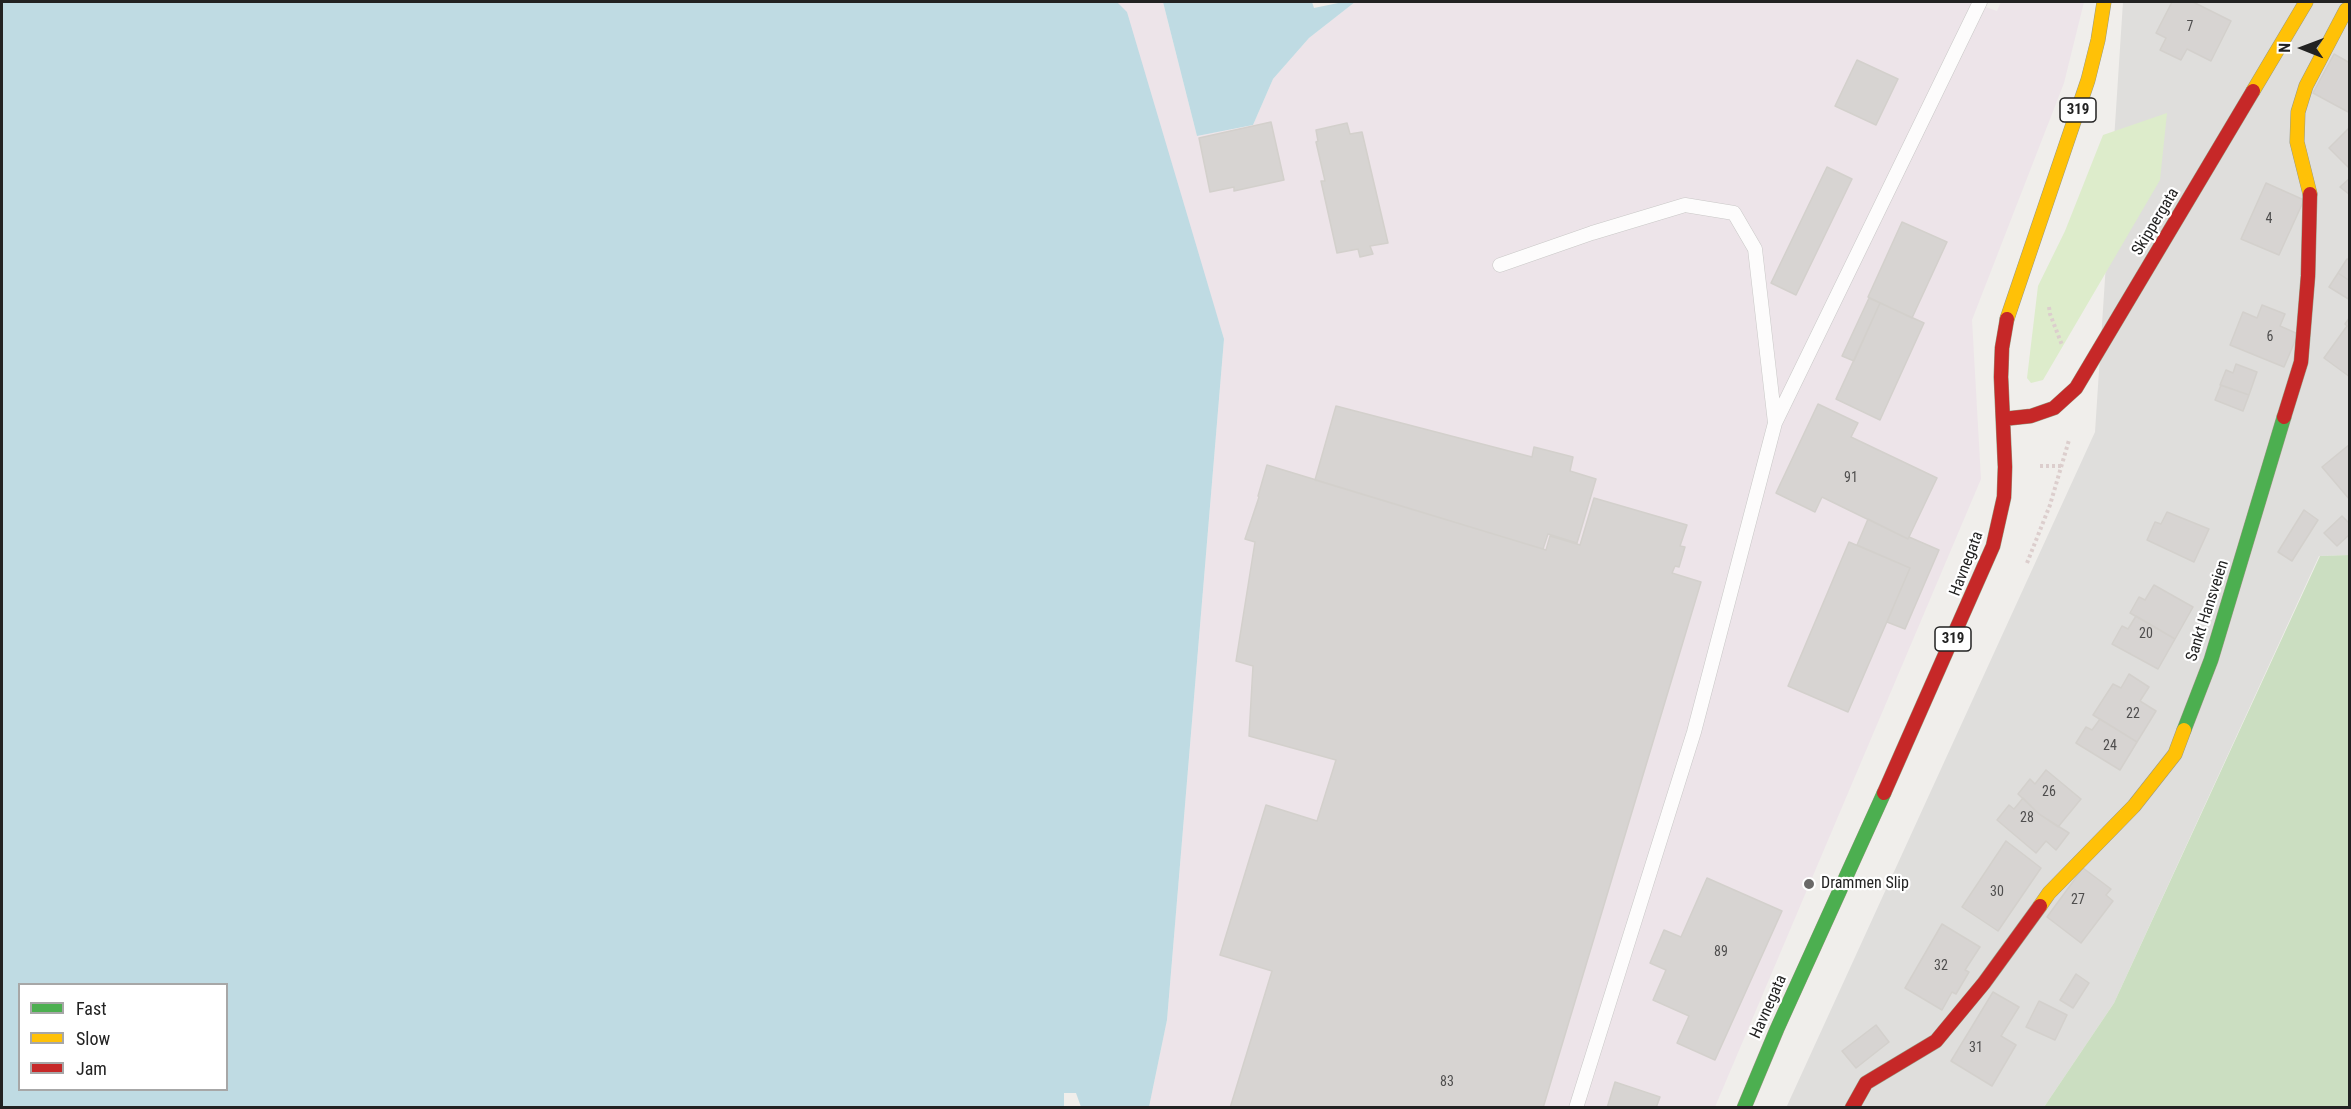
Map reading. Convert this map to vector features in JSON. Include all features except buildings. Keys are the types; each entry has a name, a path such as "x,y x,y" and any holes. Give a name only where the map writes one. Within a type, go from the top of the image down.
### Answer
{"main road":[{"name":"Havnegata","path":"1744,1107 1993,546 2004,497 2002,358 2007,318 2088,80 2098,40 2103,2"},
{"name":"Skippergata","path":"2002,419 2031,416 2054,408 2076,388 2306,2"},
{"name":"Sankt Hansveien","path":"1852,1107 1866,1083 1936,1041 1984,983 2049,893 2134,806 2175,754 2211,660 2301,362 2308,276 2310,195 2297,142 2298,112 2306,86 2348,10"}],"lane":[{"path":"1576,1107 1694,732 1775,423 1980,2"},
{"path":"1500,265 1592,233 1684,205 1734,213 1755,249 1775,423"}],"path":[{"path":"2049,303 2050,314 2076,388"}],"shaded area":[{"path":"1117,2 1163,2 1197,136 1253,125 1273,79 1309,38 1355,2 1971,2 1997,11 2001,2 2084,2 2064,83 1972,320 1981,479 1715,1107 1149,1107 1167,1020 1224,339"},
{"path":"2123,2 2349,2 2349,555 2319,556 2114,1003 2044,1107 1786,1108 2095,432"}],"green space":[{"path":"2167,113 2160,180 2043,380 2031,383 2027,378 2038,286 2065,231 2103,135"},
{"path":"2349,555 2349,1107 2044,1107 2114,1003 2320,556"}],"water":[{"path":"2,2 1117,2 1127,12 1224,339 1167,1020 1149,1107 1081,1107 1076,1093 1064,1093 1064,1108 2,1107"},
{"path":"1163,2 1312,2 1314,8 1355,2 1309,38 1273,79 1253,125 1197,136"}],"traffic: fast":[{"path":"2184,730 2211,660 2284,417"},
{"path":"1744,1108 1777,1029 1884,793"}],"traffic: slow":[{"path":"2007,319 2088,80 2104,2"},
{"path":"2253,91 2306,2"},
{"path":"2310,194 2297,142 2298,112 2306,86 2346,10 2350,11"},
{"path":"2040,906 2049,893 2134,806 2175,754 2184,730"}],"traffic: jam":[{"path":"2003,419 2031,416 2054,408 2076,388 2253,91"},
{"path":"2284,417 2301,362 2308,276 2310,194"},
{"path":"1884,793 1993,546 2004,497 2001,377 2002,348 2007,319"},
{"path":"1852,1108 1866,1083 1936,1041 1984,983 2040,906"}],"place":[{"name":"Drammen Slip","path":"1809,884"}]}
